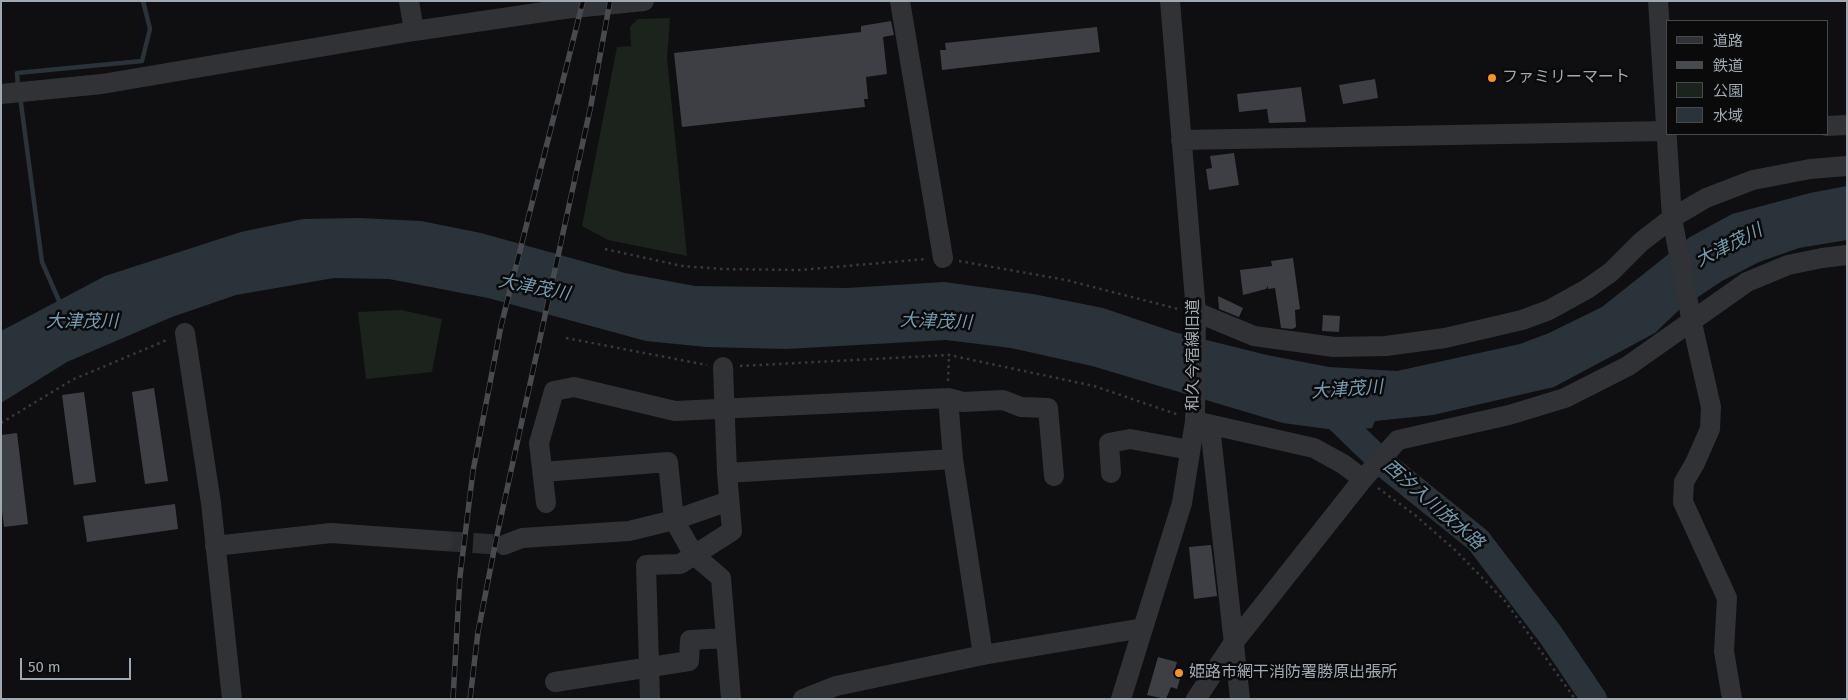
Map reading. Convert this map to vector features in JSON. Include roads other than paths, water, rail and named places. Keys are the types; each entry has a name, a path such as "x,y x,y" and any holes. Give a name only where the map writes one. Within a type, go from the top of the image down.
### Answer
{"street":[{"path":"409,1 414,31"},
{"path":"1,94 102,84 565,5 644,1"},
{"path":"900,1 943,258"},
{"name":"和久今宿線旧道","path":"1121,699 1182,503 1190,450 1202,424 1196,312 1170,1"},
{"path":"1181,140 1666,130 1658,1"},
{"path":"1666,135 1672,218 1692,323 1711,407 1710,429 1695,463 1684,482 1684,502 1727,598 1724,651 1732,699"},
{"path":"1196,312 1254,336 1334,347 1386,346 1445,338 1522,320 1556,306 1587,289 1611,272 1641,242 1672,218 1706,198 1752,180 1810,169 1847,166"},
{"path":"1196,699 1234,642 1363,479 1398,440 1509,415 1565,398 1628,366 1748,282 1788,266 1822,258 1847,255"},
{"path":"185,333 216,546 232,699"},
{"path":"650,699 646,565 680,564 732,531 727,473 723,367"},
{"path":"546,503 539,443 554,390 574,387 675,411 726,407 948,398 963,402 1003,400 1021,407 1048,408 1054,476"},
{"path":"948,398 954,459 983,655"},
{"path":"1240,699 1234,642 1202,424 1314,448 1343,464 1363,479"},
{"path":"1111,473 1109,443 1130,439 1190,450"},
{"path":"727,473 954,459"},
{"path":"543,472 668,462 674,520 694,555 721,578 731,699"},
{"path":"504,545 522,538 629,531 674,520 729,501"},
{"path":"216,546 331,534 444,541"},
{"path":"803,699 836,686 983,655 1143,628"},
{"path":"555,682 689,661 690,640 726,638"}],"water":[{"name":"大津茂川","path":"1847,186 1847,240 1799,248 1759,262 1722,281 1680,309 1655,333 1554,387 1433,415 1375,421 1372,428 1342,431 1283,423 1092,366 1011,348 946,340 786,349 706,347 646,341 488,298 389,279 334,278 236,295 172,317 67,362 1,403 1,331 105,276 241,232 303,219 359,218 421,221 481,233 625,273 695,286 847,288 944,282 1033,294 1103,308 1174,332 1267,355 1329,367 1397,371 1520,344 1549,333 1602,307 1690,237 1732,214 1810,193"}],"waterway":[{"path":"18,86 17,73 142,61 150,29 143,1"},
{"name":"大津茂川","path":"20,96 42,262 60,303"},
{"name":"西汐入川放水路","path":"1324,406 1386,466 1478,540 1550,634 1594,699"}],"tunnel":[{"path":"443,541 504,545"}],"railway":[{"path":"453,699 460,576 473,471 501,326 583,1"},
{"path":"470,699 478,632 497,535 591,105 610,1"}],"place":[{"name":"ファミリーマート","path":"1492,78"},
{"name":"姫路市網干消防署勝原出張所","path":"1179,673"}]}
